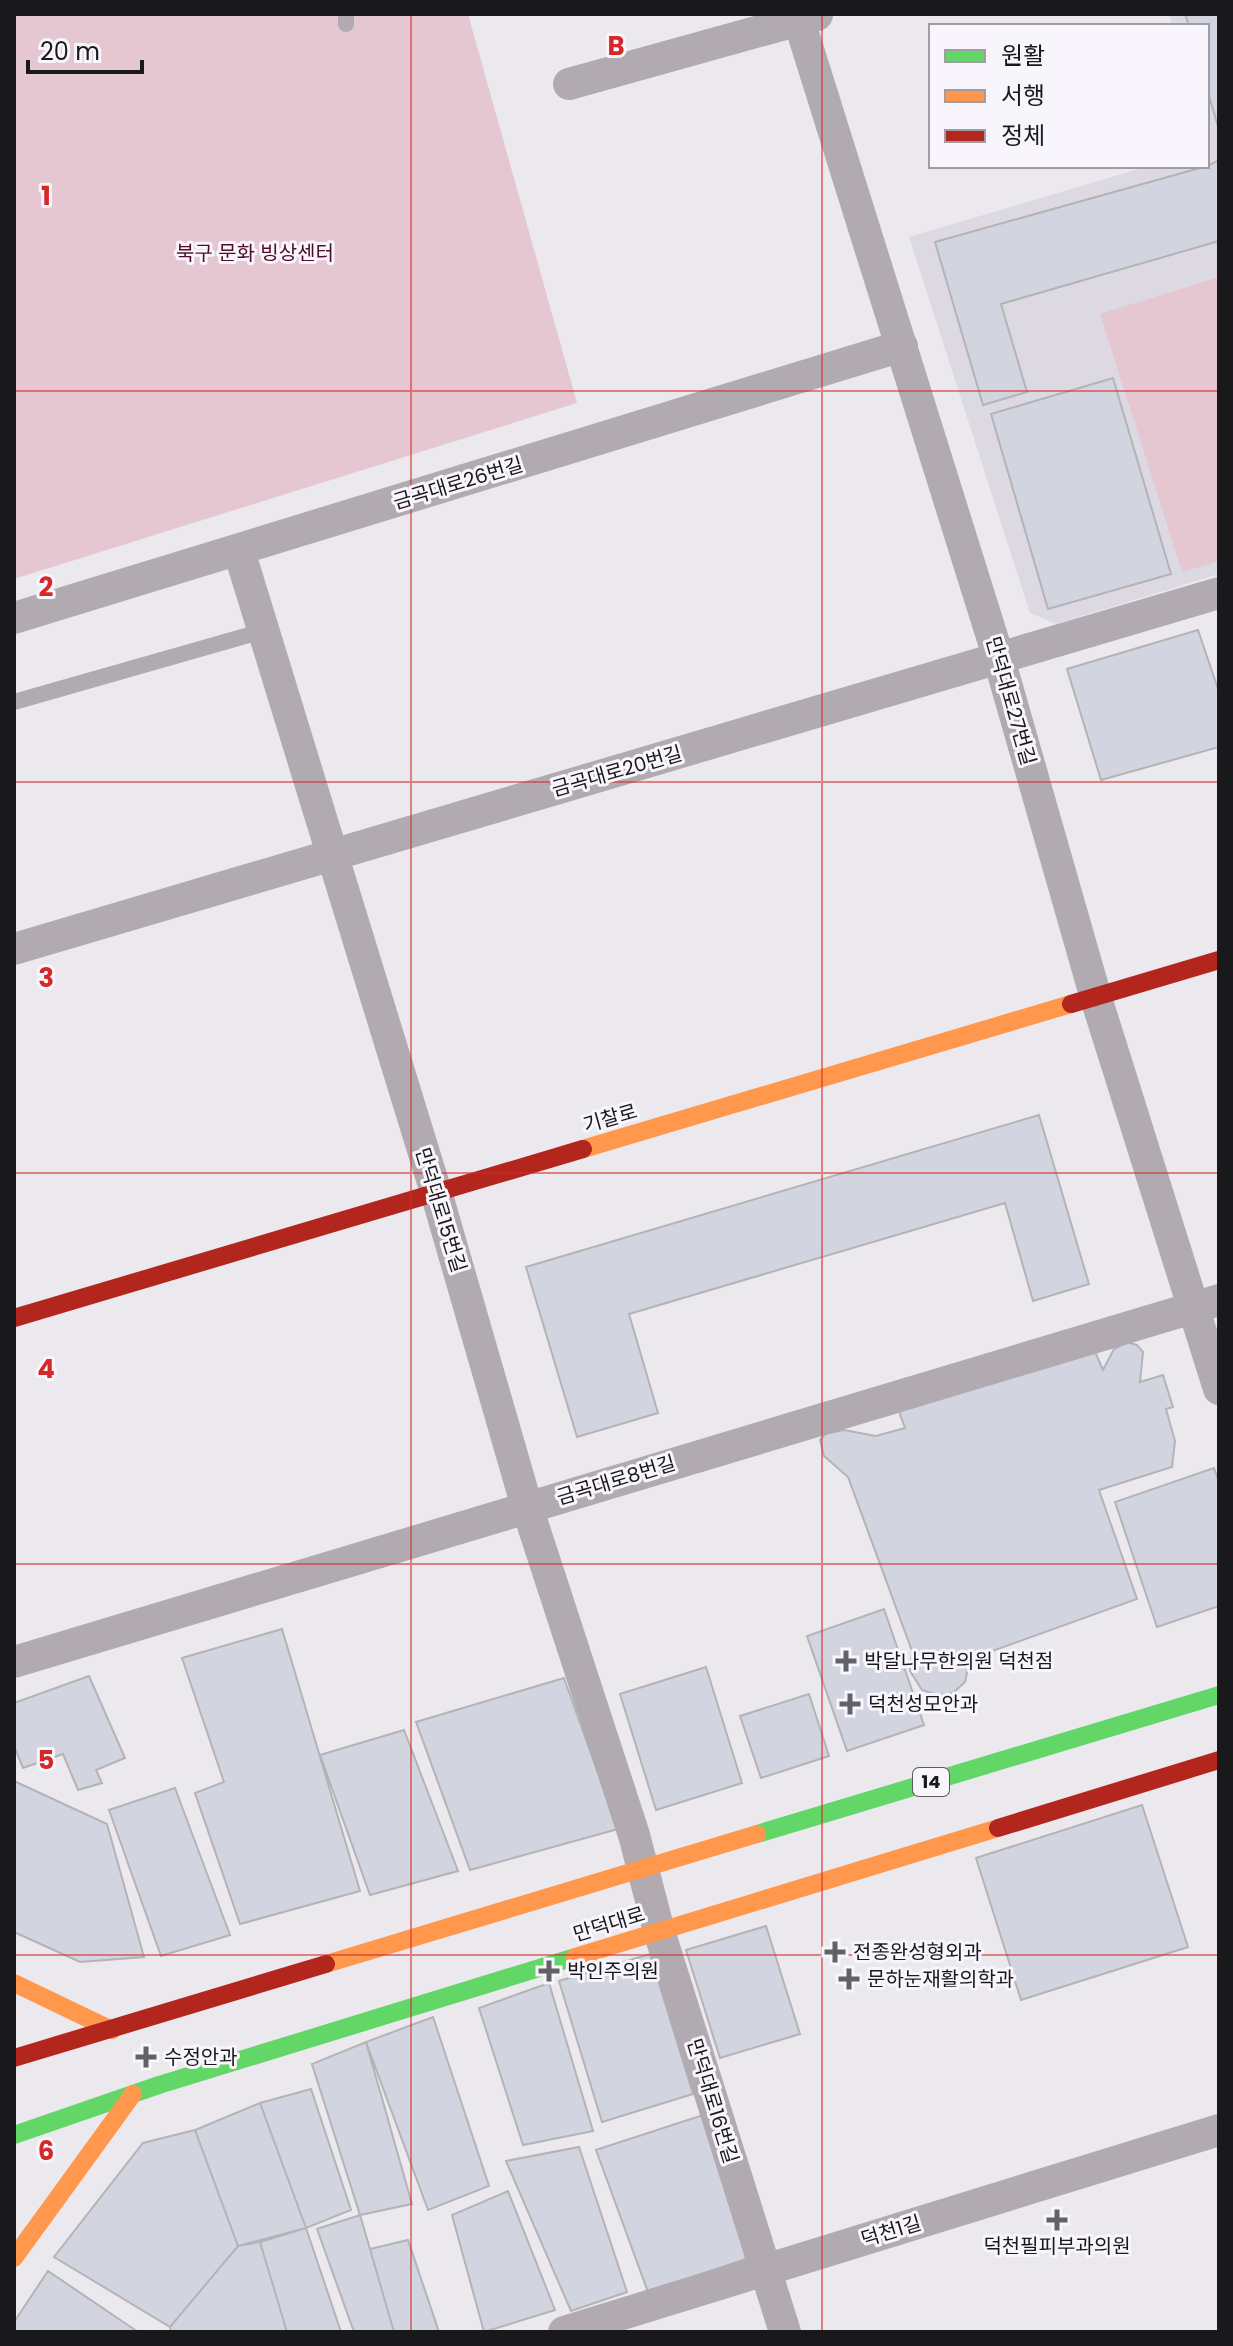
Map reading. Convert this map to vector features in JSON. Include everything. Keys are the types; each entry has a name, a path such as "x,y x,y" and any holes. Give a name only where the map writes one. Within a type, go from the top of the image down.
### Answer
{"main road":[{"name":"기찰로","path":"14,1318 1219,960"},
{"name":"14","path":"643,1869 1219,1695"},
{"name":"만덕대로","path":"14,2135 133,2094 1219,1760"},
{"path":"14,2058 643,1869"},
{"path":"14,1983 112,2030"},
{"path":"14,2258 133,2094"}],"street":[{"path":"569,84 805,16"},
{"name":"만덕대로27번길","path":"805,16 902,346 999,659 1096,998 1206,1304 1219,1389"},
{"name":"금곡대로26번길","path":"14,618 902,346"},
{"name":"만덕대로15번길","path":"239,551 436,1192 527,1507 643,1869"},
{"name":"금곡대로20번길","path":"14,949 1219,593"},
{"name":"금곡대로8번길","path":"14,1662 1206,1304"},
{"name":"만덕대로16번길","path":"643,1869 659,1931 785,2332"},
{"name":"덕천1길","path":"564,2332 1219,2130"}],"lane":[{"path":"14,702 263,631"}],"shaded area":[{"path":"1169,14 1219,14 1219,574 1056,624 1030,613 909,237 1142,168 1209,168 1209,24 1172,24"}],"green space":[{"name":"북구 문화 빙상센터","path":"14,14 468,14 577,403 14,579"},
{"path":"1219,277 1219,561 1182,572 1100,314"}],"building":[{"path":"1185,14 1219,14 1219,130 1209,96 1209,24 1188,24"},
{"path":"1219,160 1219,241 1001,304 1027,392 983,405 935,242 1209,168"},
{"path":"1113,378 1171,574 1048,609 991,414"},
{"path":"1198,630 1219,692 1219,747 1101,780 1067,669"},
{"path":"1039,1115 1089,1284 1033,1301 1005,1203 629,1314 658,1413 577,1437 526,1267"},
{"path":"1127,1342 1137,1345 1143,1352 1140,1382 1163,1375 1173,1407 1166,1409 1175,1441 1172,1467 1099,1490 1137,1599 970,1659 965,1682 953,1693 937,1695 922,1690 910,1671 912,1651 848,1477 824,1456 820,1440 825,1434 844,1430 876,1436 905,1428 897,1406 1093,1347 1103,1370 1114,1349"},
{"path":"1214,1468 1219,1482 1219,1606 1157,1627 1115,1502"},
{"path":"884,1609 924,1725 847,1751 807,1636"},
{"path":"282,1629 360,1891 240,1924 195,1793 224,1782 182,1658"},
{"path":"706,1667 742,1783 656,1810 620,1694"},
{"path":"89,1676 125,1758 96,1770 102,1783 78,1790 63,1754 23,1768 14,1746 14,1703"},
{"path":"564,1678 618,1829 470,1870 416,1722"},
{"path":"809,1694 829,1756 761,1778 740,1716"},
{"path":"404,1730 458,1871 370,1895 320,1755"},
{"path":"14,1781 107,1824 144,1957 80,1962 14,1932"},
{"path":"175,1788 230,1935 161,1956 109,1810"},
{"path":"1142,1805 1188,1947 1021,2000 976,1858"},
{"path":"766,1926 800,2034 720,2058 686,1950"},
{"path":"650,1954 693,2094 602,2122 559,1981"},
{"path":"549,1983 593,2131 523,2145 479,2008"},
{"path":"433,2017 489,2186 428,2210 366,2042"},
{"path":"366,2042 412,2204 360,2215 312,2064"},
{"path":"311,2089 351,2210 306,2228 260,2103"},
{"path":"260,2103 306,2228 238,2246 195,2130"},
{"path":"703,2115 748,2255 743,2260 648,2292 596,2150"},
{"path":"195,2130 238,2246 170,2327 54,2257 143,2143"},
{"path":"579,2147 627,2292 571,2311 506,2161"},
{"path":"508,2191 555,2310 484,2332 452,2215"},
{"path":"360,2215 394,2332 354,2332 317,2229"},
{"path":"306,2228 341,2332 287,2332 260,2242"},
{"path":"408,2240 439,2332 394,2332 370,2249"},
{"path":"260,2242 287,2332 171,2332 170,2327 238,2246"},
{"path":"48,2271 138,2332 14,2332 14,2322"}],"traffic: fast":[{"path":"757,1834 1219,1695"},
{"path":"14,2135 159,2085 575,1957"}],"traffic: slow":[{"path":"583,1149 1071,1004"},
{"path":"575,1957 998,1828"},
{"path":"326,1964 757,1834"},
{"path":"14,1983 112,2030"},
{"path":"14,2258 133,2094"}],"traffic: jam":[{"path":"1071,1004 1219,960"},
{"path":"14,1318 583,1149"},
{"path":"998,1828 1219,1760"},
{"path":"14,2058 326,1964"}],"place":[{"name":"박달나무한의원 덕천점","path":"846,1661"},
{"name":"덕천성모안과","path":"850,1704"},
{"name":"전종완성형외과","path":"835,1952"},
{"name":"박인주의원","path":"549,1971"},
{"name":"문하눈재활의학과","path":"849,1979"},
{"name":"수정안과","path":"146,2057"},
{"name":"덕천필피부과의원","path":"1057,2220"}]}
